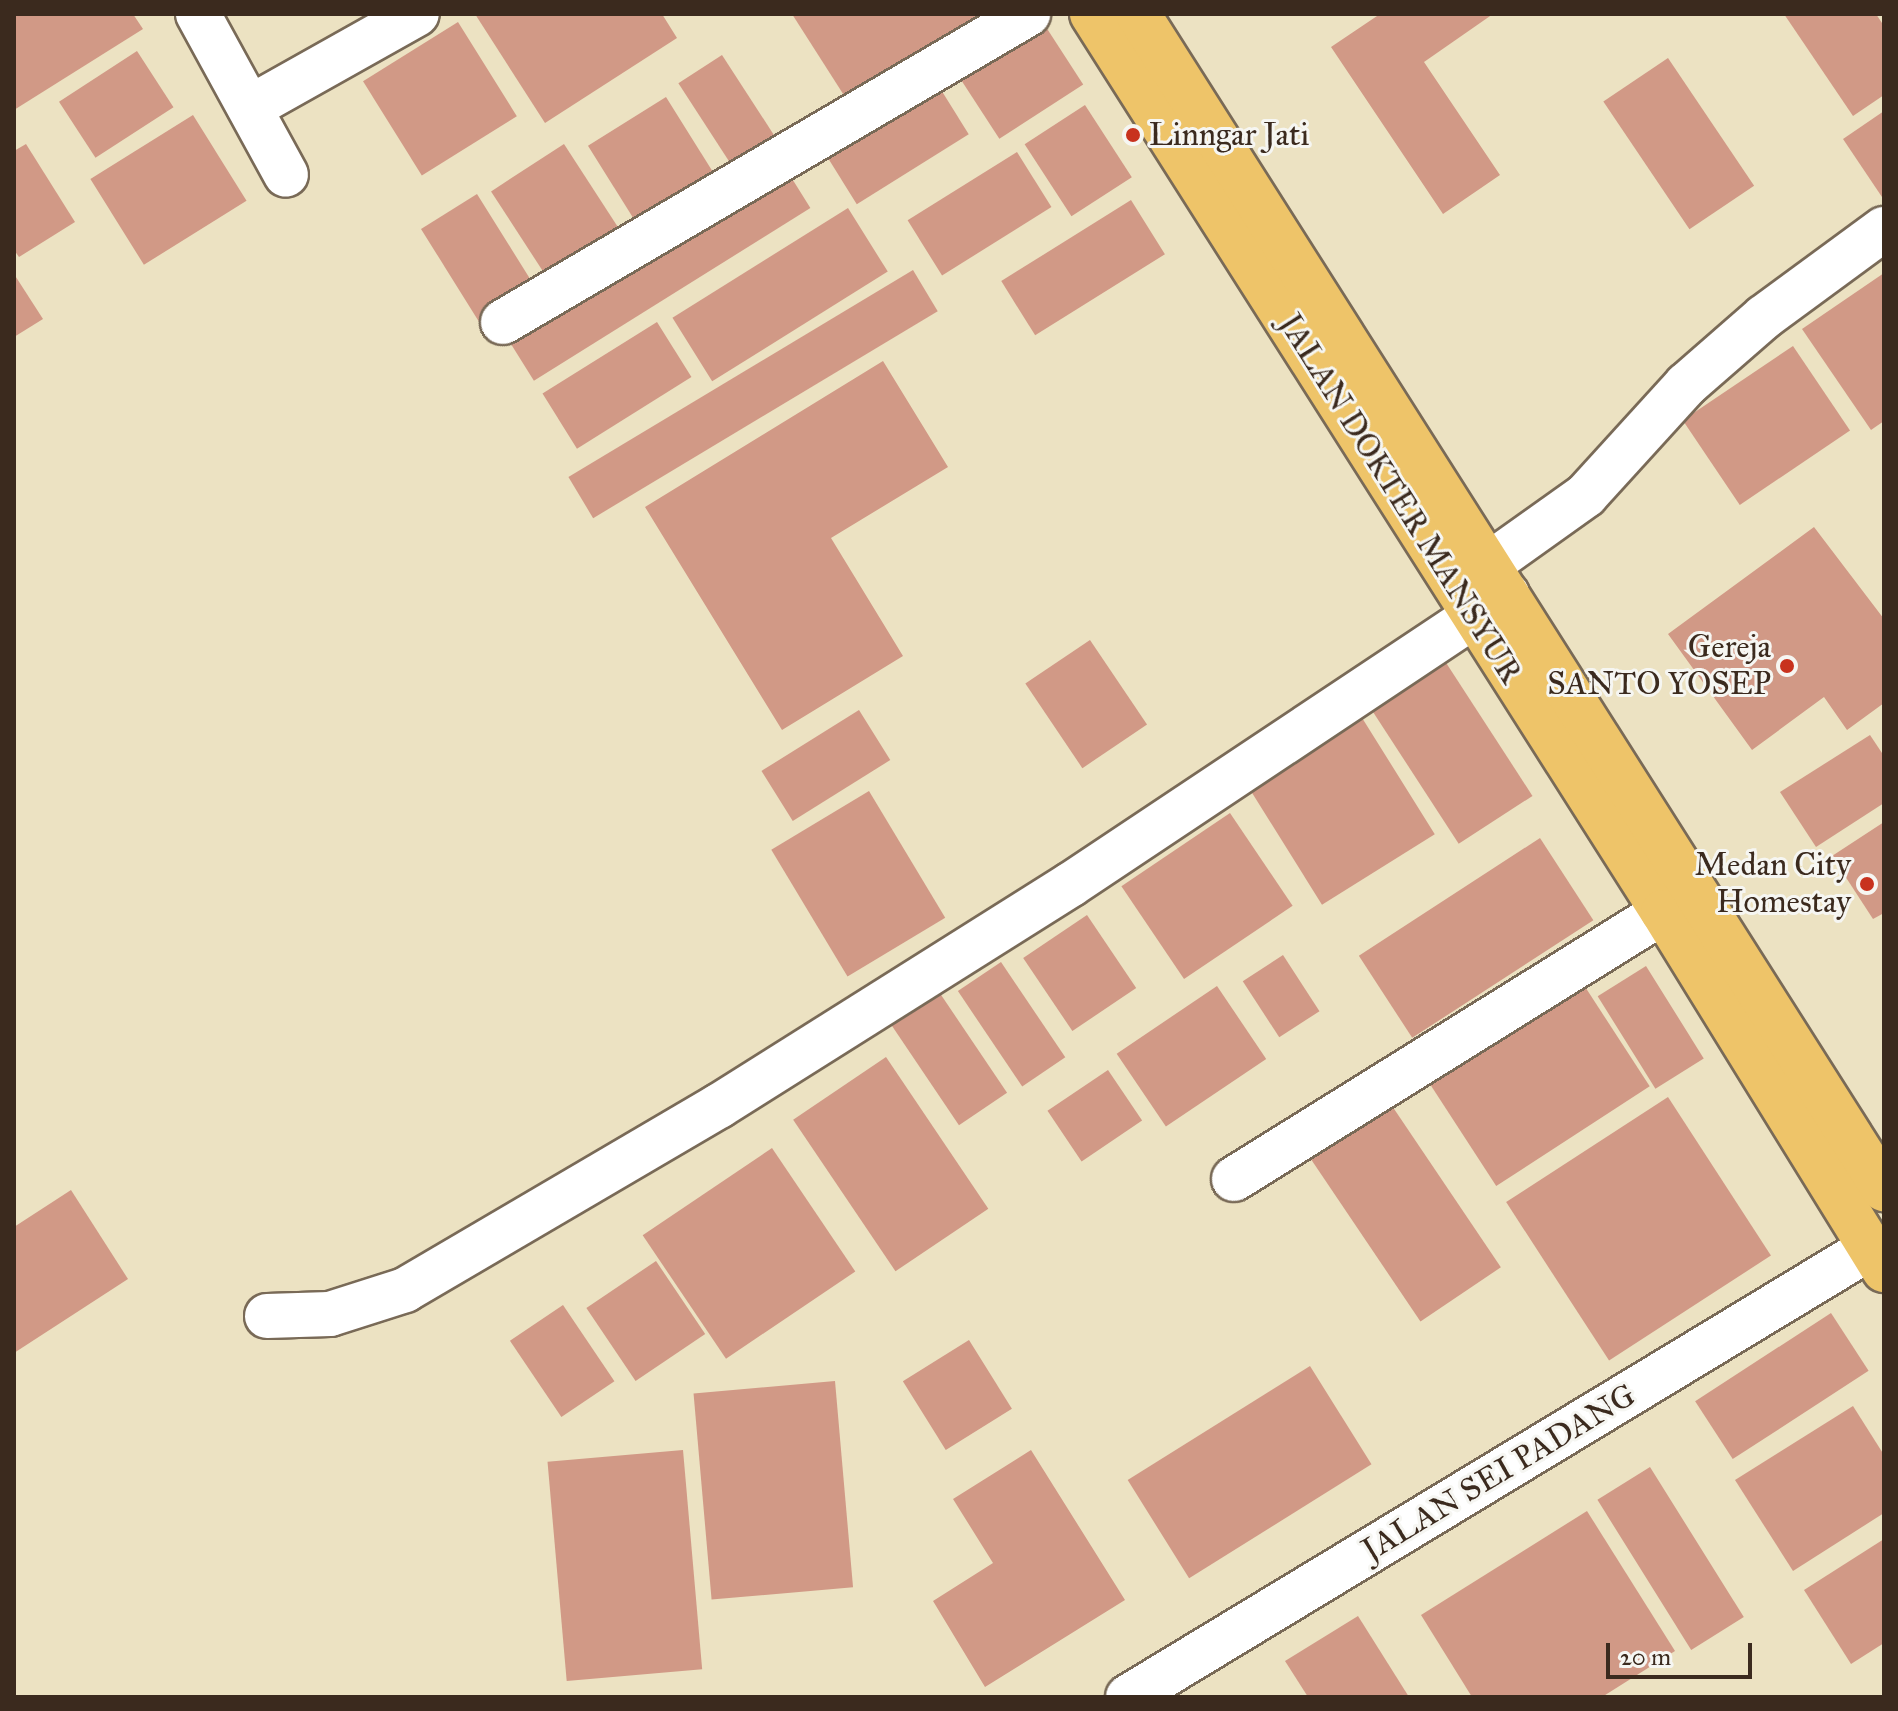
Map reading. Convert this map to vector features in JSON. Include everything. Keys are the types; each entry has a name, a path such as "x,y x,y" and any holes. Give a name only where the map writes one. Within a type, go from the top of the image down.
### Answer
{"main road":[{"name":"JALAN DOKTER MANSYUR","path":"1092,14 1489,591 1884,1189"},
{"name":"JALAN DOKTER MANSYUR","path":"1138,14 1489,591 1663,912 1877,1259"}],"street":[{"path":"198,14 286,175"},
{"path":"251,107 417,14"},
{"path":"503,322 1028,14"},
{"path":"267,1316 330,1314 405,1290 719,1106 1070,885 1489,591 1586,495 1686,385 1787,299 1884,229"},
{"path":"1234,1179 1663,912"},
{"name":"JALAN SEI PADANG","path":"1128,1697 1877,1259"}],"building":[{"path":"14,14 133,14 143,29 14,110"},
{"path":"475,14 662,14 677,38 545,123"},
{"path":"792,14 1006,14 854,111"},
{"path":"1380,14 1493,14 1424,62 1500,175 1443,214 1331,47"},
{"path":"1784,14 1876,14 1884,26 1884,95 1853,116"},
{"path":"458,22 517,116 422,175 363,81"},
{"path":"1044,24 1083,84 999,139 960,78"},
{"path":"137,51 173,107 95,158 59,102"},
{"path":"722,55 775,137 732,166 678,83"},
{"path":"1668,58 1754,186 1689,229 1603,102"},
{"path":"938,85 969,134 857,204 826,155"},
{"path":"666,97 718,180 640,229 588,146"},
{"path":"1085,105 1132,177 1071,216 1025,144"},
{"path":"1884,111 1884,200 1843,139"},
{"path":"193,115 247,201 144,265 90,179"},
{"path":"26,144 75,222 19,257 14,250 14,151"},
{"path":"564,144 625,238 552,285 491,191"},
{"path":"1017,152 1051,207 942,275 908,220"},
{"path":"786,169 810,208 534,381 510,342"},
{"path":"477,194 536,289 480,324 421,229"},
{"path":"1131,200 1165,254 1035,335 1001,281"},
{"path":"848,208 888,272 712,381 672,318"},
{"path":"913,270 938,311 593,518 568,477"},
{"path":"1884,273 1884,421 1871,430 1802,329"},
{"path":"14,274 43,319 14,337"},
{"path":"657,322 691,377 577,449 543,394"},
{"path":"1793,346 1850,431 1740,505 1683,420"},
{"path":"883,361 948,467 831,538 903,656 782,730 645,507"},
{"name":"Gereja SANTO YOSEP","path":"1814,527 1884,619 1884,703 1847,730 1824,697 1752,750 1668,634"},
{"path":"1090,640 1147,725 1082,768 1025,684"},
{"path":"1441,655 1532,796 1459,844 1367,703"},
{"path":"859,710 890,760 793,821 761,771"},
{"path":"1359,713 1435,834 1322,905 1246,783"},
{"path":"1870,735 1884,756 1884,803 1816,847 1780,792"},
{"path":"869,791 945,918 848,977 771,850"},
{"path":"1230,813 1293,906 1184,979 1121,886"},
{"name":"Medan City Homestay","path":"1884,822 1884,913 1873,919 1832,856"},
{"path":"1540,838 1593,920 1412,1038 1359,956"},
{"path":"1087,915 1136,988 1072,1031 1023,958"},
{"path":"1283,955 1319,1011 1279,1037 1243,981"},
{"path":"1001,962 1065,1057 1022,1086 958,991"},
{"path":"1646,966 1704,1058 1655,1089 1598,996"},
{"path":"1580,979 1650,1086 1496,1186 1427,1079"},
{"path":"931,980 1007,1093 959,1125 883,1012"},
{"path":"1217,986 1266,1059 1166,1127 1117,1054"},
{"path":"886,1057 988,1209 895,1271 793,1120"},
{"path":"1108,1070 1142,1121 1082,1161 1047,1111"},
{"path":"1384,1094 1501,1267 1420,1322 1304,1148"},
{"path":"1668,1097 1771,1256 1609,1361 1506,1202"},
{"path":"772,1148 855,1272 726,1359 643,1235"},
{"path":"71,1190 128,1279 14,1353 14,1227"},
{"path":"656,1261 705,1334 636,1381 586,1308"},
{"path":"563,1305 614,1381 561,1417 510,1341"},
{"path":"1831,1313 1869,1371 1733,1459 1695,1401"},
{"path":"969,1340 1012,1409 946,1450 903,1381"},
{"path":"1310,1366 1371,1464 1189,1578 1128,1480"},
{"path":"835,1381 853,1587 712,1600 694,1393"},
{"path":"1853,1406 1884,1455 1884,1513 1793,1571 1735,1480"},
{"path":"683,1450 702,1669 567,1681 548,1462"},
{"path":"1031,1450 1125,1600 985,1687 933,1601 993,1563 953,1499"},
{"path":"1650,1467 1744,1617 1691,1650 1597,1500"},
{"path":"1587,1511 1675,1651 1602,1697 1472,1697 1421,1615"},
{"path":"1884,1539 1884,1643 1851,1664 1804,1590"},
{"path":"1358,1616 1409,1697 1308,1697 1285,1661"}],"place":[{"name":"Linngar Jati","path":"1133,135"},
{"name":"Gereja SANTO YOSEP","path":"1787,666"},
{"name":"Medan City Homestay","path":"1867,884"}]}
